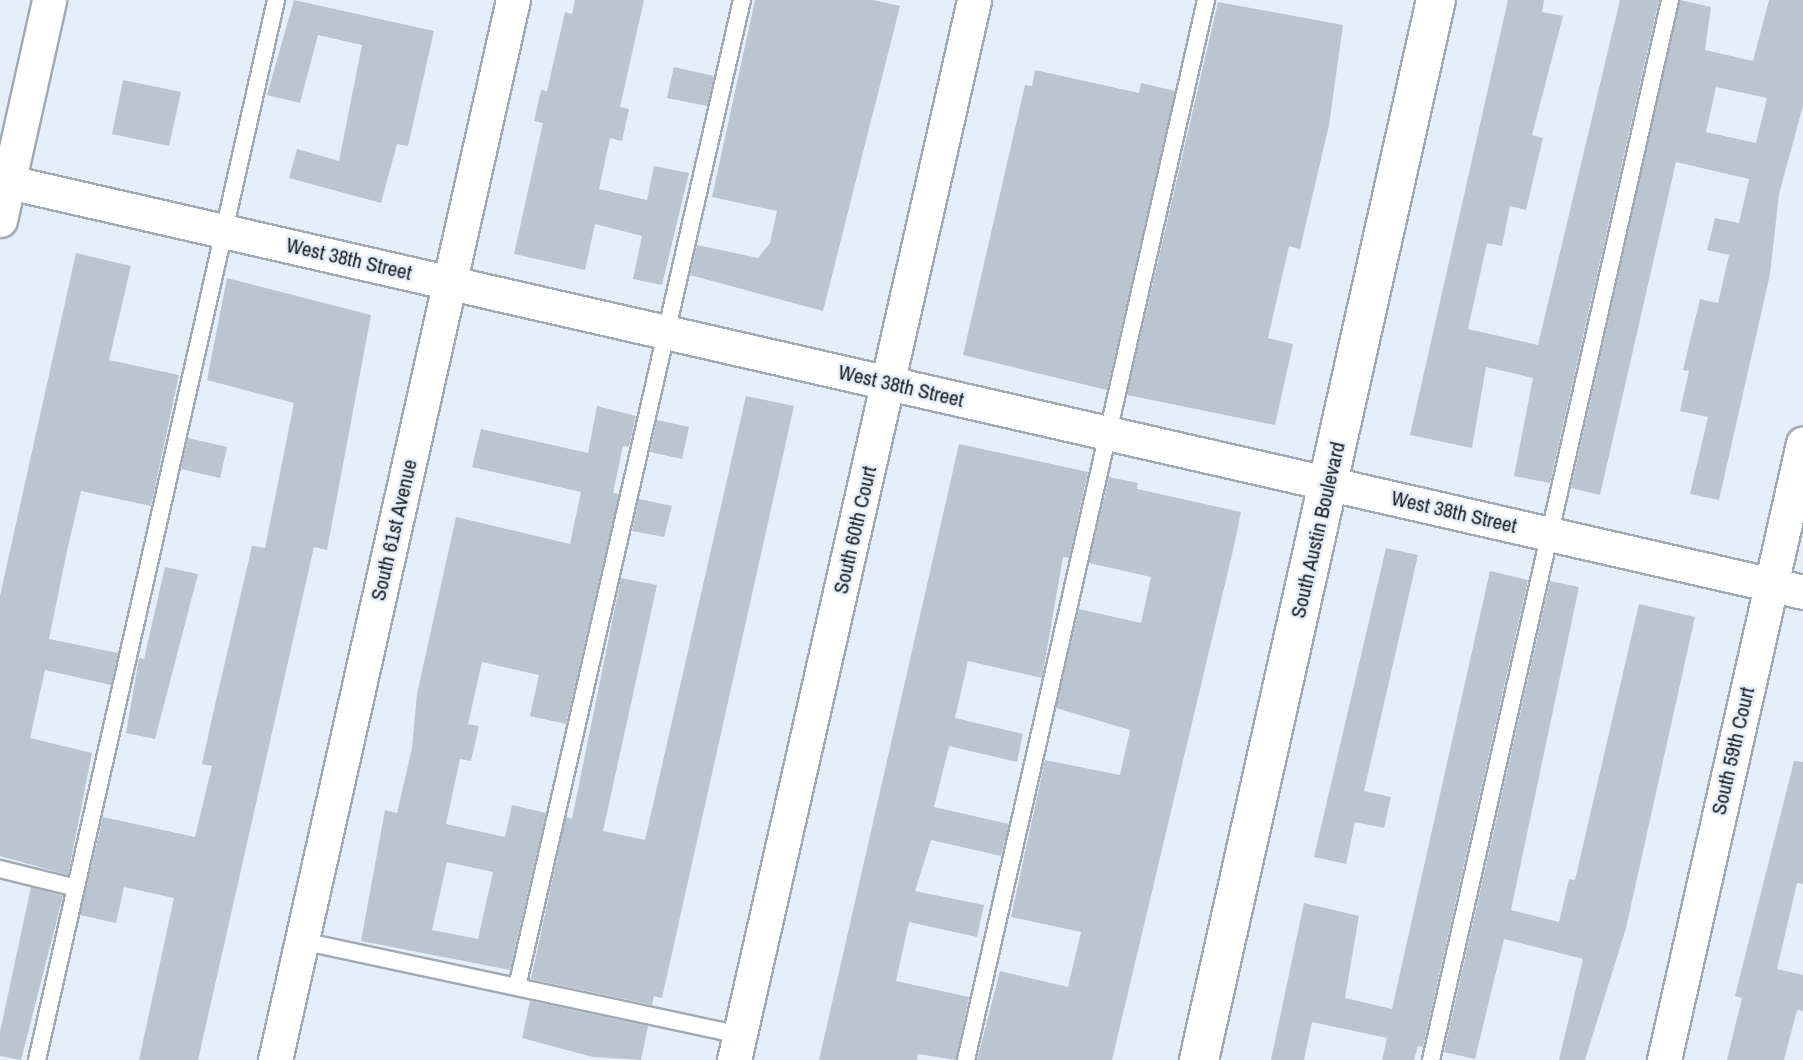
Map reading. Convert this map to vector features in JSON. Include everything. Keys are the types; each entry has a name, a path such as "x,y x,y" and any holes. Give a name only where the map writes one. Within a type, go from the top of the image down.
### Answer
{"street":[{"path":"0,220 4,181 50,0"},
{"name":"South 61st Avenue","path":"275,1060 513,0"},
{"name":"South 60th Court","path":"737,1047 974,0"},
{"name":"South Austin Boulevard","path":"1199,1060 1436,0"},
{"name":"West 38th Street","path":"4,181 1803,592"},
{"name":"South 59th Court","path":"1664,1060 1803,443"}],"lane":[{"path":"37,1060 276,0"},
{"path":"517,987 742,0"},
{"path":"966,1060 1206,0"},
{"path":"1431,1060 1670,0"},
{"path":"0,869 76,888"},
{"path":"302,941 517,987 737,1047"}],"building":[{"path":"294,0 434,31 408,146 397,144 381,203 289,178 297,149 339,161 362,45 318,35 300,103 267,95"},
{"path":"575,0 644,0 620,107 629,109 622,141 610,138 599,189 647,200 654,166 689,173 662,285 633,279 642,236 595,224 585,270 514,254 543,123 534,121 541,90 547,91 565,12 572,14"},
{"path":"755,0 873,0 900,6 823,311 690,275 697,245 758,258 770,243 777,211 712,197"},
{"path":"1508,0 1544,0 1542,12 1563,16 1532,135 1543,138 1526,210 1510,206 1502,246 1487,243 1468,329 1538,345 1620,0 1659,0 1550,483 1514,476 1533,378 1486,367 1472,448 1410,435"},
{"path":"1680,0 1711,7 1705,50 1753,61 1769,0 1803,0 1803,106 1779,194 1770,274 1719,500 1690,494 1708,417 1680,411 1689,371 1683,370 1700,299 1718,303 1729,255 1707,250 1715,218 1739,223 1749,179 1676,162 1600,495 1571,488","holes":["1716,87 1767,98 1756,143 1706,132"]},
{"path":"1218,2 1343,25 1329,125 1300,249 1289,246 1268,338 1293,344 1275,425 1127,395"},
{"path":"674,67 714,76 707,106 667,98"},
{"path":"1035,70 1139,93 1141,83 1175,91 1107,390 963,355 1025,85 1032,86"},
{"path":"123,80 181,92 169,146 112,134"},
{"path":"76,253 131,266 109,360 179,375 151,506 81,491 67,551 49,639 118,653 111,685 45,670 30,738 92,753 68,875 0,856 0,596"},
{"path":"227,278 371,315 327,550 314,547 198,1060 139,1060 174,898 124,887 116,923 80,915 103,817 195,837 212,766 202,764 212,718 252,546 265,548 294,403 207,380"},
{"path":"746,396 794,406 662,998 654,996 652,1005 531,979 566,817 572,819 621,578 657,585 603,831 645,840"},
{"path":"597,406 636,416 629,447 623,446 613,493 619,494 566,724 530,716 539,675 482,662 468,724 479,726 471,761 460,759 446,824 505,837 512,805 546,813 510,970 361,941 385,810 397,813 412,748 417,694 456,517 570,544 581,492 472,467 481,429 588,453","holes":["447,862 493,872 478,939 432,930"]},
{"path":"657,420 689,427 682,459 650,452"},
{"path":"188,438 227,447 220,478 181,469"},
{"path":"959,444 1088,472 1069,558 1063,557 1042,678 968,661 955,718 1023,734 1017,762 949,746 934,807 1009,824 1001,856 931,840 915,891 984,905 977,937 909,922 896,981 969,997 956,1060 918,1054 917,1060 819,1060"},
{"path":"1109,477 1138,483 1137,489 1241,512 1234,546 1112,1060 977,1060 1000,971 1068,987 1081,932 1011,917 1045,760 1120,775 1130,730 1056,708 1079,609 1141,623 1151,577 1089,563"},
{"path":"639,499 672,506 664,537 632,531"},
{"path":"1386,548 1418,555 1364,791 1391,797 1384,828 1355,822 1346,864 1314,857"},
{"path":"165,567 198,574 155,739 126,733 139,658 144,659"},
{"path":"1490,571 1528,580 1423,1047 1418,1046 1414,1060 1382,1060 1387,1038 1312,1022 1304,1060 1271,1060 1304,903 1359,916 1345,998 1392,1009"},
{"path":"1550,581 1579,587 1511,910 1559,922 1569,879 1575,880 1639,604 1695,617 1626,928 1585,1060 1559,1060 1583,959 1504,939 1475,1059 1444,1052"},
{"path":"1794,761 1803,762 1803,884 1797,883 1777,969 1803,975 1803,1011 1797,1010 1784,1060 1727,1060 1742,998 1735,996"},
{"path":"31,887 63,896 21,1060 0,1056 0,1032"},
{"path":"530,1001 648,1026 641,1060 593,1057 522,1038"}]}
